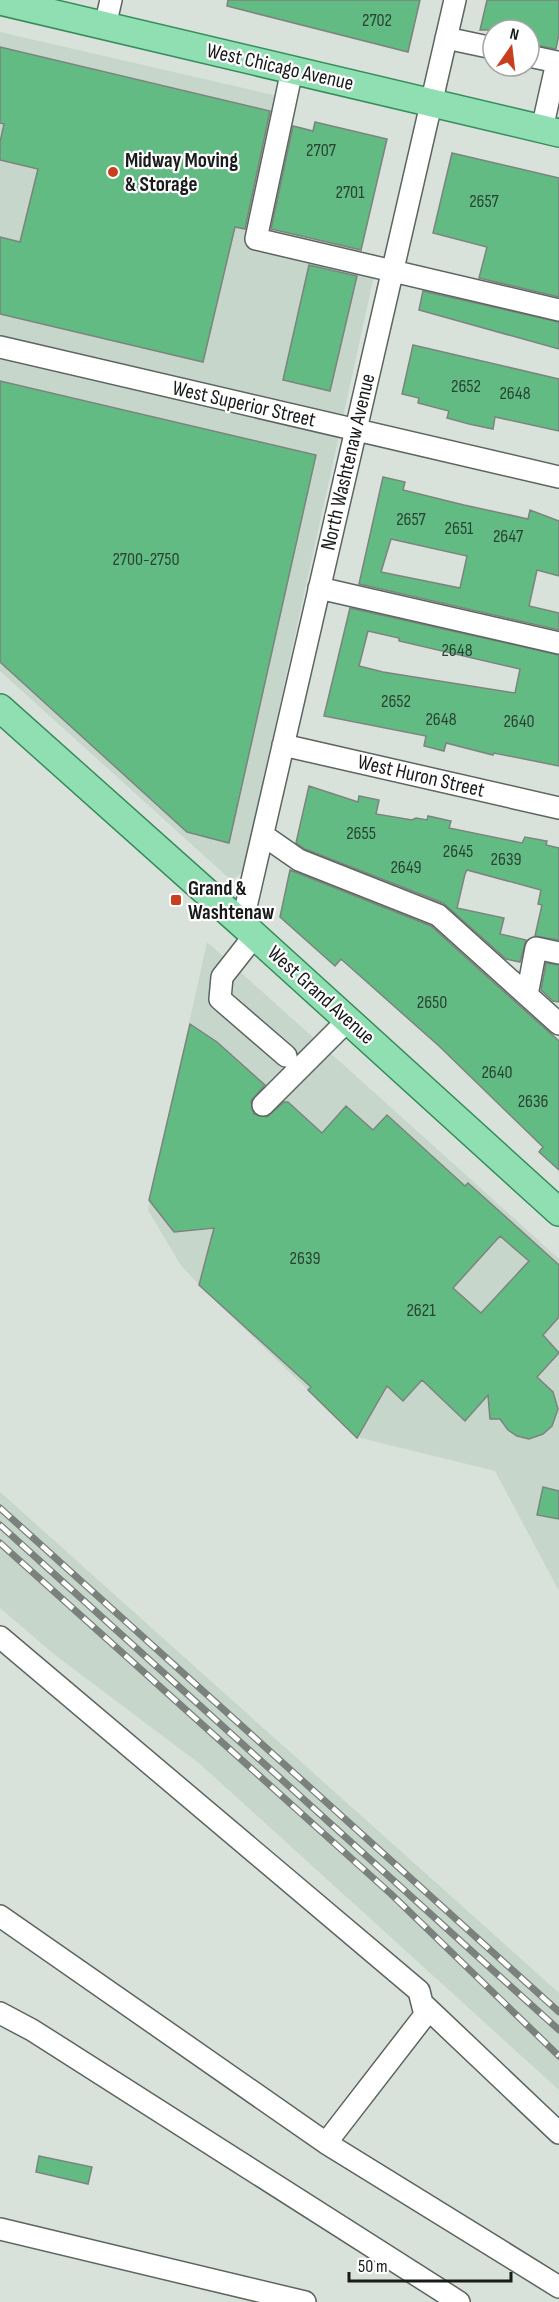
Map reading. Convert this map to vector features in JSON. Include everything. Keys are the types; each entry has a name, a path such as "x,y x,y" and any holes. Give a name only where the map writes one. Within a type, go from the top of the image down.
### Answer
{"main road":[{"name":"West Chicago Avenue","path":"0,1 108,13 292,69 551,131"},
{"name":"West Grand Avenue","path":"0,708 557,1206"}],"street":[{"name":"North Washtenaw Avenue","path":"248,929 262,835 454,0"},
{"path":"446,38 481,45"},
{"path":"541,59 557,62 551,131"},
{"path":"292,69 256,239 559,310"},
{"name":"West Superior Street","path":"0,347 559,477"},
{"path":"320,588 559,644"},
{"name":"West Huron Street","path":"284,744 559,808"},
{"path":"262,835 299,860 438,915 559,1024"},
{"path":"248,929 222,977 220,999 286,1056"},
{"path":"527,995 536,948 559,953"},
{"path":"263,1105 348,1020"},
{"path":"0,1637 419,1991 425,2015 326,2143"},
{"path":"0,1916 326,2143 559,2287"},
{"path":"422,2003 559,2133"},
{"path":"0,2013 32,2030 459,2302"},
{"path":"0,2229 305,2302"}],"shaded area":[{"path":"0,32 286,98 256,239 376,267 243,872 231,880 0,671"},
{"path":"207,942 559,1259 559,1591 495,1471 357,1437 199,1285 180,1264 148,1210"},
{"path":"0,1492 559,1993 559,2090 200,1764 55,1655 0,1608"}],"building":[{"path":"228,0 420,0 408,52 227,6"},
{"path":"487,0 559,0 559,34 556,49 541,46 541,18 483,18"},
{"path":"0,47 270,111 245,229 235,227 203,362 0,314 0,237 20,242 38,169 0,160 0,142 4,124 0,123"},
{"path":"315,122 387,139 361,250 271,229 293,126 313,131"},
{"path":"452,153 559,178 559,297 479,278 487,247 433,233"},
{"path":"309,265 357,276 330,391 283,380"},
{"path":"423,291 559,322 559,349 419,310"},
{"path":"413,345 559,379 559,431 495,417 493,429 469,424 447,418 449,411 418,403 419,398 402,394"},
{"path":"0,381 316,455 229,843 187,832 0,662"},
{"path":"383,477 405,482 403,490 528,519 530,510 559,521 559,576 537,570 529,606 559,613 559,630 359,584","holes":["391,539 467,556 460,588 381,572"]},
{"path":"350,608 559,655 559,766 494,753 493,755 446,743 444,751 424,746 426,736 324,716","holes":["368,631 399,638 399,641 520,669 515,693 383,672 359,666"]},
{"path":"309,786 358,802 359,796 379,800 376,814 412,820 416,818 427,820 428,816 451,821 449,828 522,843 525,837 547,841 546,845 559,848 559,940 535,936 542,905 538,904 541,890 467,870 465,874 457,908 504,918 500,934 526,940 520,962 506,959 443,903 305,849 296,843"},
{"path":"290,870 431,926 559,1041 559,1170 539,1152 543,1147 439,1046 341,959 335,966 280,917"},
{"path":"546,963 559,965 559,1002 553,1001 541,990"},
{"path":"190,1024 217,1042 265,1085 251,1101 254,1114 267,1117 284,1102 288,1102 322,1133 346,1106 373,1130 387,1115 465,1186 468,1183 559,1265 559,1317 543,1335 559,1353 537,1377 553,1392 558,1409 552,1426 543,1434 529,1439 517,1436 508,1430 500,1419 490,1419 488,1395 465,1421 422,1380 403,1401 387,1386 357,1438 308,1390 311,1387 199,1285 214,1228 174,1232 149,1200","holes":["500,1236 529,1261 481,1313 453,1288"]},
{"path":"543,1487 559,1491 559,1519 537,1515"},
{"path":"39,2156 92,2167 88,2184 36,2172"}],"railway":[{"path":"0,1508 559,2012"},
{"path":"0,1525 559,2030"},
{"path":"0,1543 391,1894 559,2056"}],"place":[{"name":"Midway Moving & Storage","path":"113,172"},
{"name":"Grand & Washtenaw","path":"176,900"}]}
